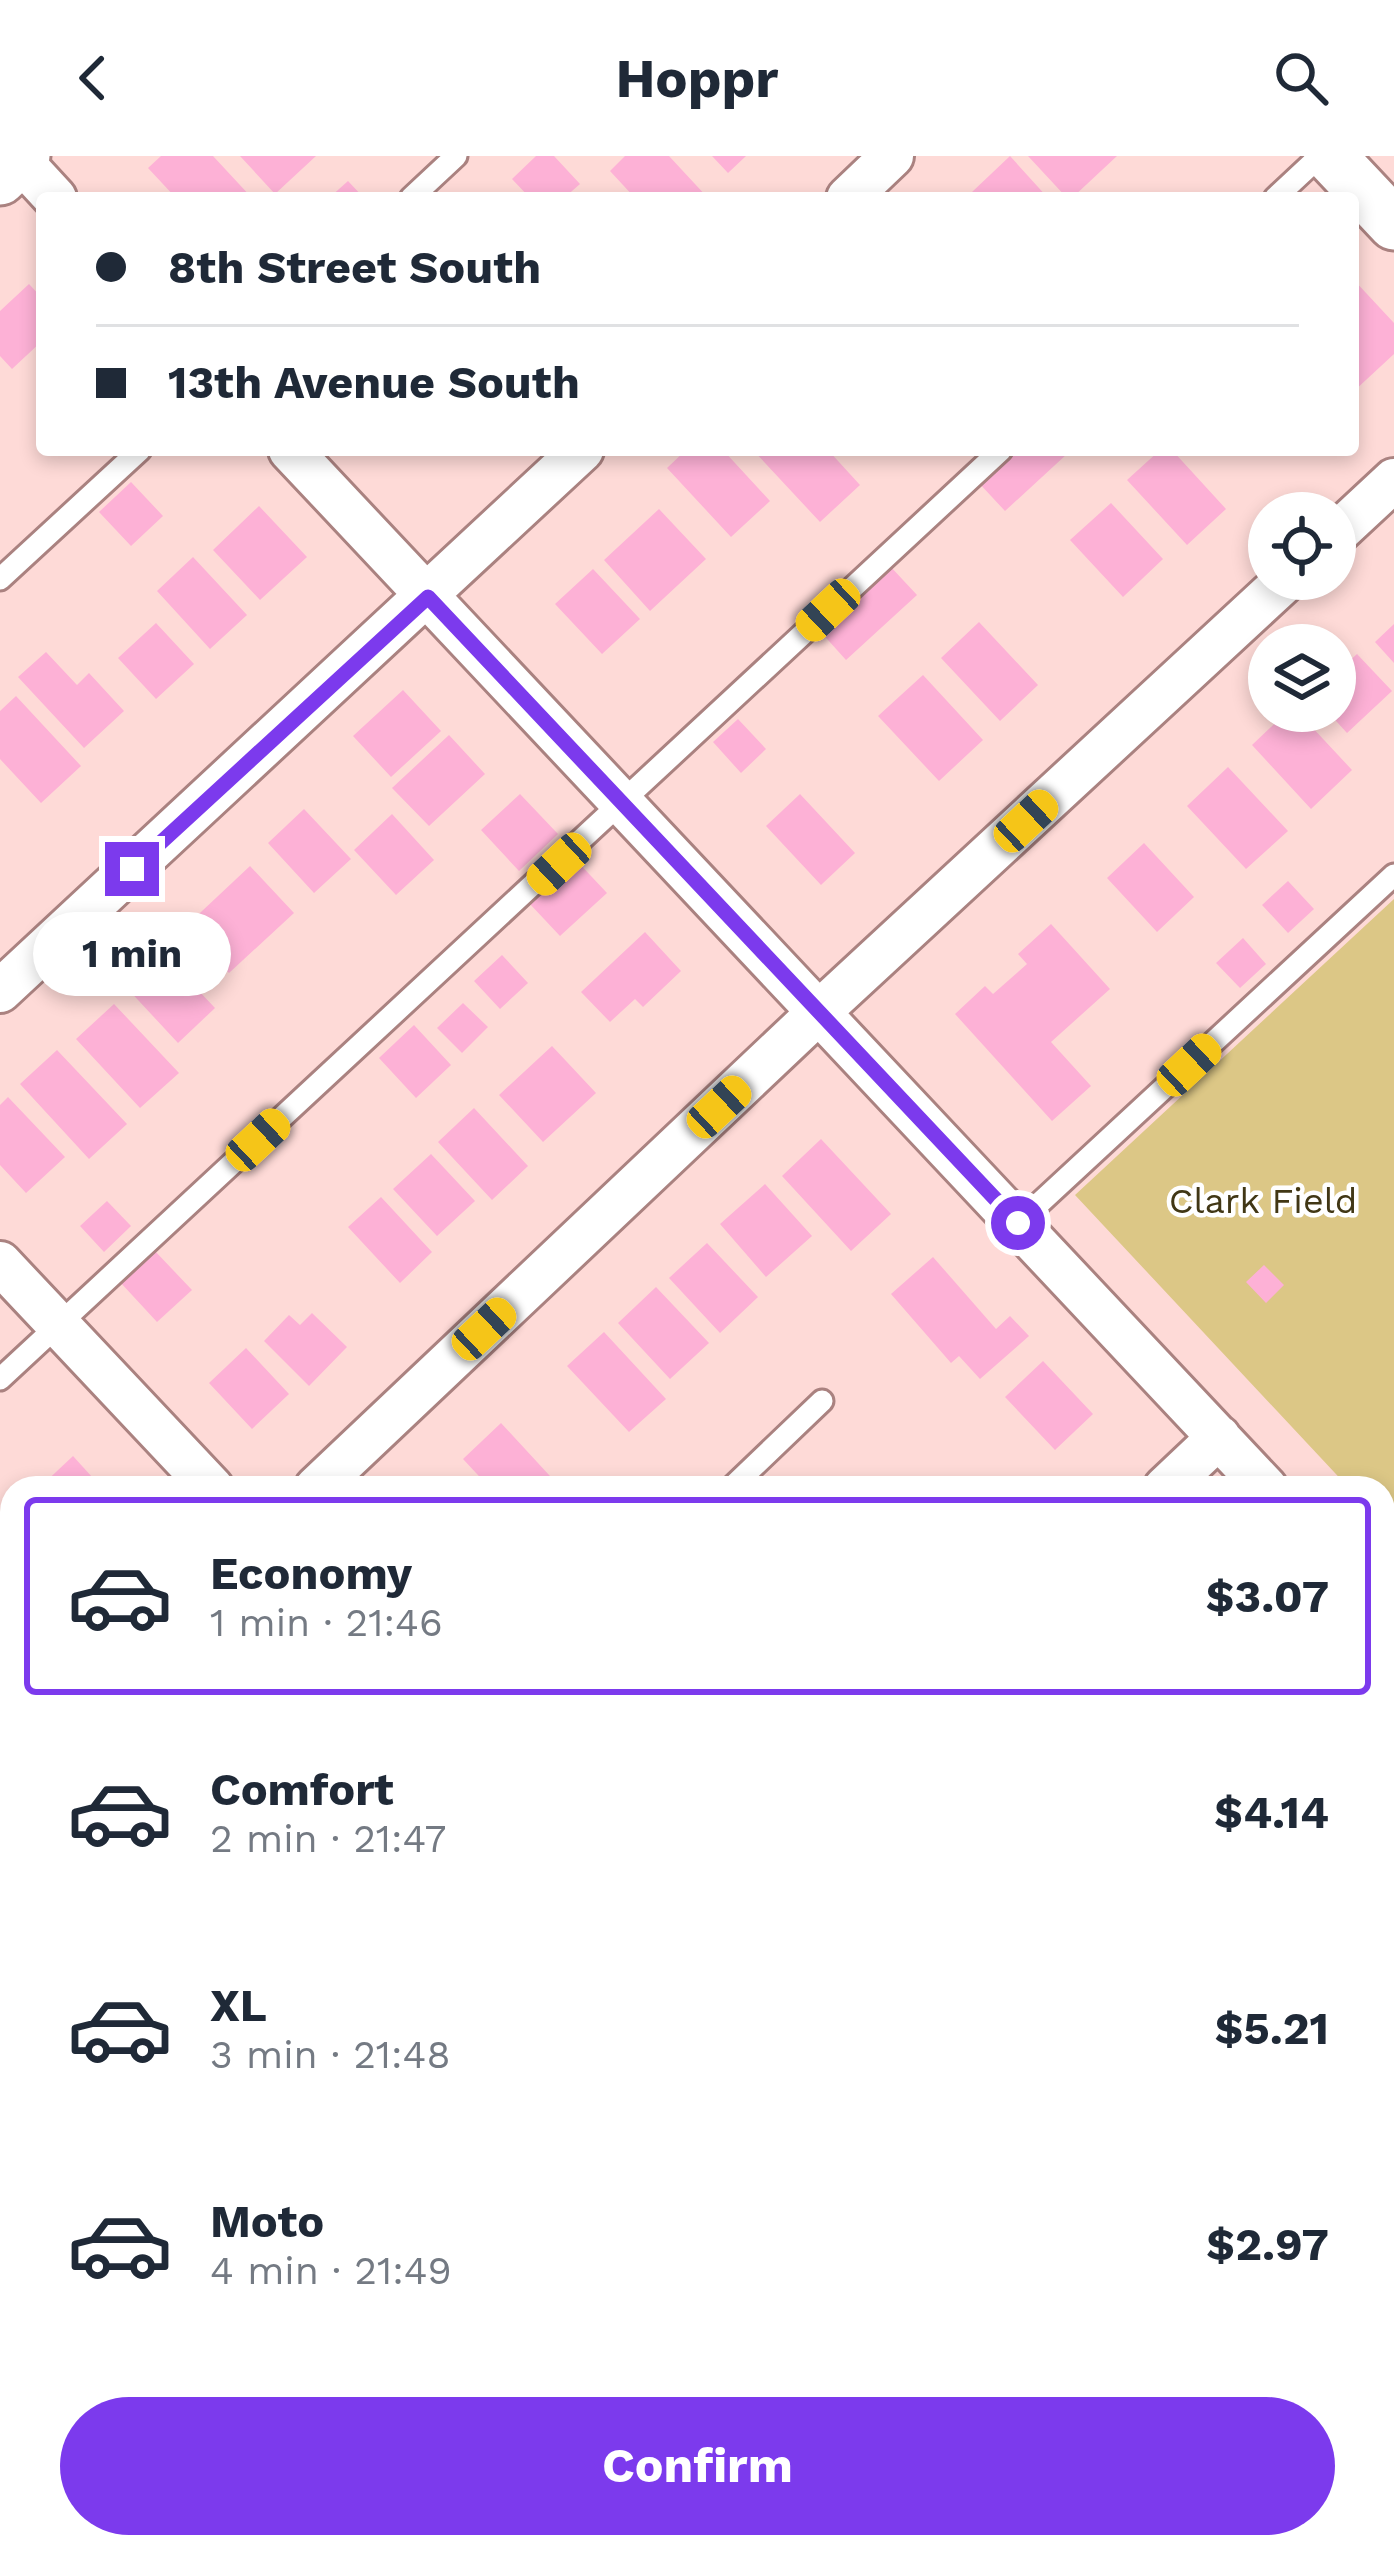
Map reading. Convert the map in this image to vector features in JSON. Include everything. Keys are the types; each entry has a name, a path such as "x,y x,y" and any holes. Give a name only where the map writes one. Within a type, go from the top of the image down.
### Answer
{"street":[{"path":"854,192 892,156"},
{"path":"1330,156 1394,224"},
{"path":"15,165 49,192"},
{"path":"296,456 1255,1476"},
{"path":"0,991 577,456"},
{"path":"1356,515 1394,480"},
{"path":"329,1476 1264,600"},
{"path":"0,1262 201,1476"},
{"path":"1178,1476 1219,1437"}],"lane":[{"path":"417,192 456,156"},
{"path":"1281,192 1320,156"},
{"path":"0,580 134,456"},
{"path":"0,1379 995,456"},
{"path":"1018,1223 1394,875"},
{"path":"744,1476 823,1400"}],"green space":[{"name":"Clark Field","path":"1394,899 1394,1476 1338,1476 1075,1195"}],"building":[{"path":"161,156 213,156 246,192 170,192 148,168"},
{"path":"240,156 316,156 277,192"},
{"path":"536,156 554,156 580,184 571,192 524,192 512,179"},
{"path":"625,156 669,156 702,192 629,192 610,171"},
{"path":"712,156 746,156 728,173"},
{"path":"1010,156 1043,192 972,192"},
{"path":"1028,156 1117,156 1078,192 1061,192"},
{"path":"348,181 358,192 336,192"},
{"path":"29,284 36,292 36,347 12,369 0,356 0,311"},
{"path":"1359,285 1394,323 1394,354 1359,386"},
{"path":"680,456 729,456 770,501 731,537 667,468"},
{"path":"759,456 833,456 860,485 820,522"},
{"path":"1006,456 1065,456 1005,511 978,482"},
{"path":"1153,456 1177,456 1226,509 1187,545 1127,480"},
{"path":"131,482 163,516 131,546 99,512"},
{"path":"1111,503 1163,559 1123,597 1070,540"},
{"path":"259,506 307,557 260,600 213,550"},
{"path":"659,509 706,559 650,611 604,560"},
{"path":"193,557 247,615 210,649 157,591"},
{"path":"889,565 917,595 846,660 819,630"},
{"path":"593,569 640,619 602,654 555,604"},
{"path":"979,622 1038,685 1000,721 941,658"},
{"path":"156,623 194,664 156,699 118,658"},
{"path":"1394,624 1394,663 1375,642"},
{"path":"46,652 77,685 89,673 124,711 84,748 18,677"},
{"path":"1356,655 1392,691 1356,725"},
{"path":"923,675 983,740 939,781 878,716"},
{"path":"403,690 441,731 391,777 353,736"},
{"path":"16,696 81,766 41,803 0,759 0,711"},
{"path":"738,719 766,749 741,773 713,742"},
{"path":"1266,732 1317,732 1352,770 1311,809 1252,745"},
{"path":"449,735 485,774 429,826 392,788"},
{"path":"1228,767 1288,831 1246,869 1187,806"},
{"path":"520,794 558,834 519,871 481,830"},
{"path":"800,794 855,853 821,885 766,826"},
{"path":"304,809 351,859 314,893 268,843"},
{"path":"392,814 434,860 396,895 354,850"},
{"path":"1144,843 1194,897 1157,932 1107,878"},
{"path":"575,859 607,893 560,936 529,903"},
{"path":"250,866 294,913 229,973 185,927"},
{"path":"1288,881 1314,909 1288,933 1262,905"},
{"path":"1051,924 1110,989 1051,1042 1091,1086 1052,1121 955,1014 985,986 993,994 1027,964 1018,954"},
{"path":"645,932 681,971 643,1007 635,999 610,1022 581,992"},
{"path":"1243,938 1266,964 1240,988 1216,963"},
{"path":"162,952 215,1008 178,1043 125,986"},
{"path":"502,955 528,983 500,1009 474,981"},
{"path":"463,1003 488,1027 462,1053 437,1028"},
{"path":"114,1004 179,1073 140,1108 76,1039"},
{"path":"414,1025 451,1065 416,1098 379,1058"},
{"path":"552,1046 596,1093 543,1142 499,1095"},
{"path":"57,1050 127,1124 89,1159 20,1084"},
{"path":"8,1097 65,1157 26,1193 0,1165 0,1105"},
{"path":"474,1108 528,1166 492,1200 438,1142"},
{"path":"821,1139 891,1214 851,1251 782,1176"},
{"path":"431,1154 475,1201 437,1236 393,1189"},
{"path":"765,1184 812,1236 766,1277 720,1224"},
{"path":"381,1197 432,1252 400,1283 348,1227"},
{"path":"107,1201 131,1226 104,1252 80,1226"},
{"path":"707,1243 758,1297 720,1333 669,1278"},
{"path":"154,1250 192,1290 157,1322 120,1282"},
{"path":"933,1257 996,1329 1010,1316 1029,1336 980,1379 959,1356 951,1363 891,1294"},
{"path":"1264,1265 1284,1285 1266,1303 1246,1282"},
{"path":"656,1287 709,1343 670,1379 618,1323"},
{"path":"312,1313 347,1347 309,1386 264,1341 289,1315 300,1325"},
{"path":"604,1332 666,1399 629,1432 567,1366"},
{"path":"246,1348 289,1394 252,1429 209,1383"},
{"path":"1043,1361 1093,1414 1055,1450 1005,1397"},
{"path":"501,1423 550,1476 479,1476 463,1459"},
{"path":"73,1456 91,1476 52,1476"}],"route":[{"path":"132,869 428,597 1018,1223"}]}
